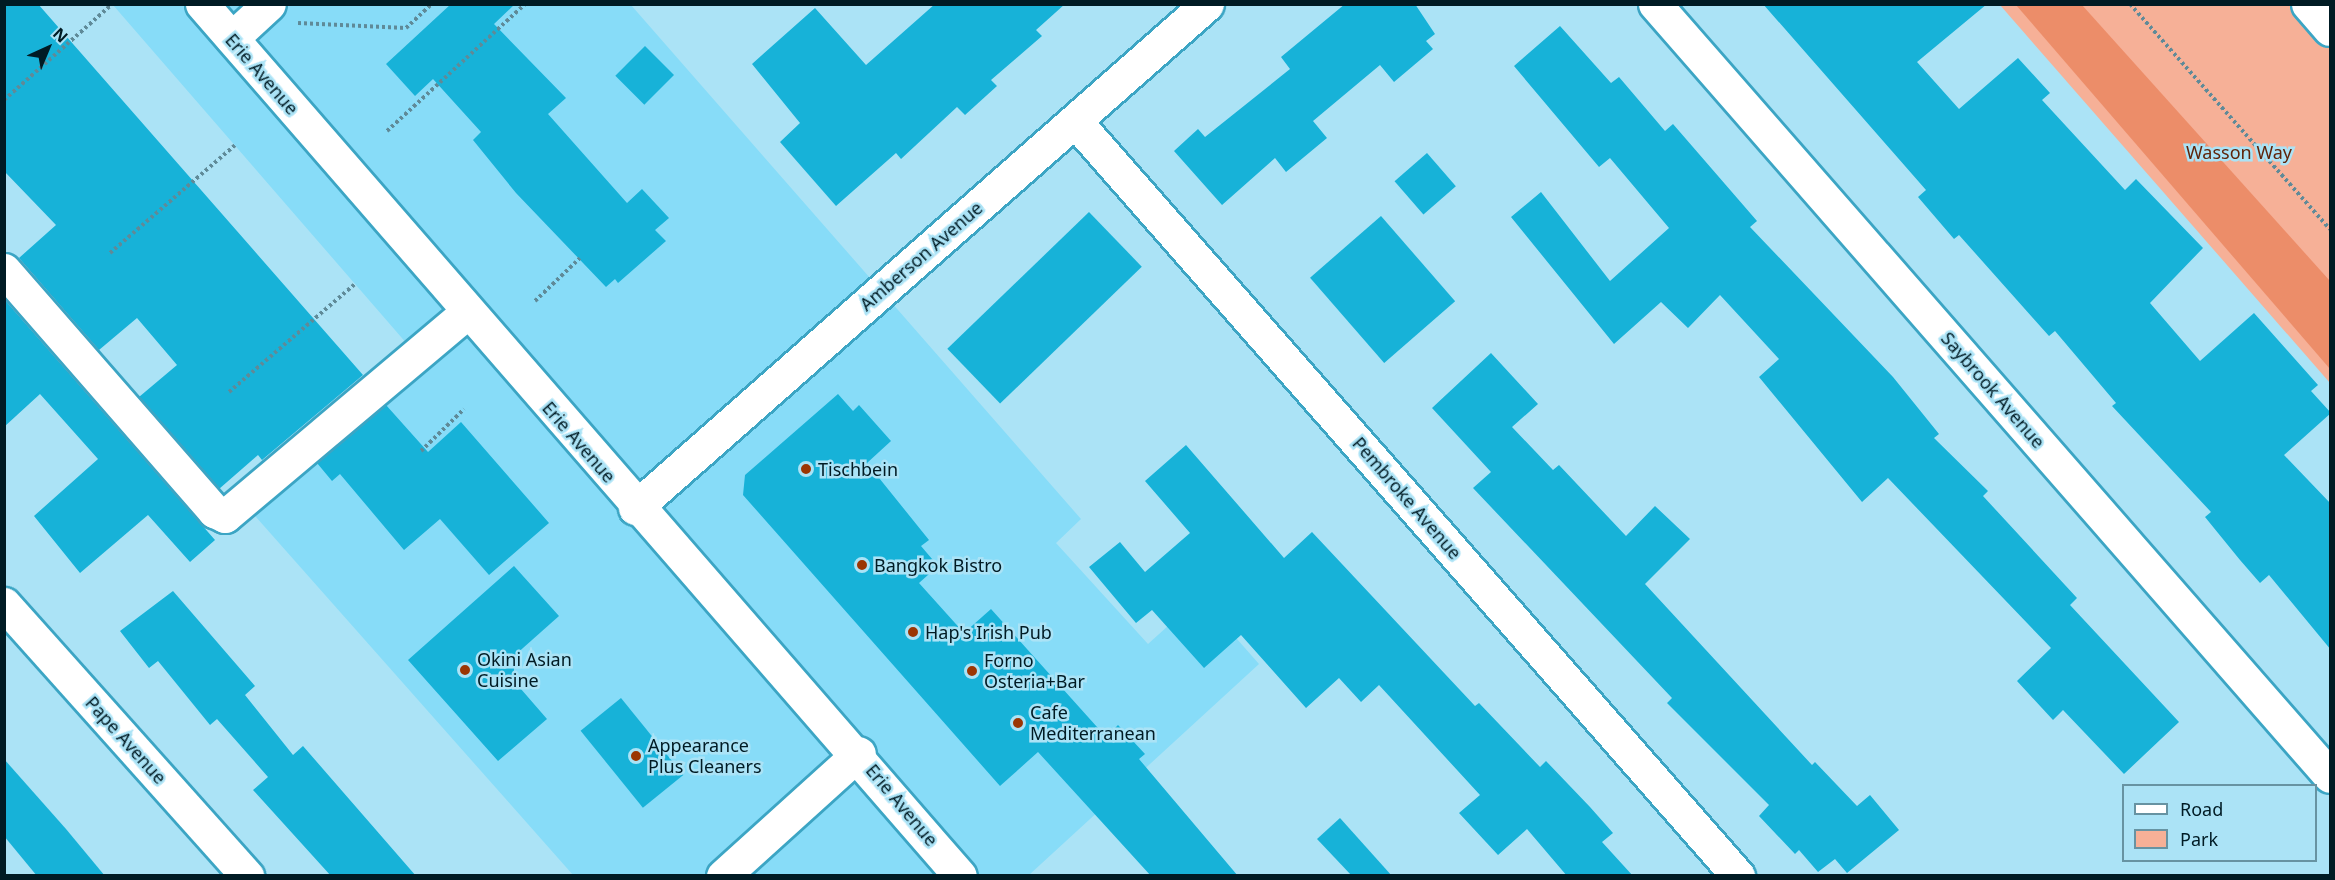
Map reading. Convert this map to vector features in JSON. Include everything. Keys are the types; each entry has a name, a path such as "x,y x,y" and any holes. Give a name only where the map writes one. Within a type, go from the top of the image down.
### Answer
{"street":[{"name":"Erie Avenue","path":"202,4 635,508 859,753 960,876"},
{"name":"Amberson Avenue","path":"635,508 1207,4"},
{"name":"Saybrook Avenue","path":"1655,4 2331,776"},
{"path":"2308,4 2331,29"},
{"path":"232,38 282,14"},
{"name":"Pembroke Avenue","path":"1075,121 1738,876"},
{"path":"4,270 214,511 225,516 467,312"},
{"name":"Pape Avenue","path":"4,604 247,876"},
{"path":"723,876 859,753"}],"path":[{"path":"4,100 112,4"},
{"path":"282,14 406,28 432,4"},
{"path":"387,131 525,4"},
{"path":"2130,4 2331,229"},
{"path":"110,253 235,146"},
{"path":"535,301 580,258"},
{"path":"229,392 356,284"},
{"path":"421,451 465,409"}],"shaded area":[{"path":"113,5 631,5 1081,519 1056,543 1148,644 1200,597 1259,664 1029,875 573,875 249,509 421,360"},
{"path":"2016,5 2082,5 2330,281 2330,369"}],"green space":[{"name":"Wasson Way","path":"2000,5 2330,5 2330,383"}],"building":[{"path":"4,4 38,4 363,375 262,460 258,455 219,489 139,397 177,365 137,318 99,350 19,258 56,225 4,171"},
{"path":"451,4 515,4 494,24 566,98 548,114 627,203 642,189 669,218 655,230 666,241 618,283 615,279 606,287 516,193 473,140 481,132 433,79 415,96 386,64"},
{"path":"935,4 1065,4 1036,30 1042,36 991,80 997,86 965,115 957,107 901,159 896,153 836,206 780,142 800,123 752,64 815,8 866,65"},
{"path":"1345,4 1415,4 1435,34 1426,41 1433,49 1394,82 1380,65 1313,121 1327,138 1286,172 1275,158 1222,205 1174,151 1198,129 1205,137 1290,69 1281,57"},
{"path":"1763,4 1987,4 1917,62 1959,109 2018,58 2050,93 2042,100 2125,190 2136,179 2203,248 2150,303 2200,361 2254,313 2318,385 2311,391 2331,413 2284,455 2331,504 2331,650 2269,575 2260,583 2240,560 2205,517 2211,512 2112,406 2116,403 2055,331 2049,336 1959,235 1954,239 1918,197 1926,190"},
{"path":"1560,26 1611,83 1619,77 1665,131 1673,124 1757,221 1750,227 1893,377 1939,434 1934,438 1988,491 1983,496 2077,598 2070,605 2179,722 2124,774 2063,710 2053,720 2017,681 2051,648 1888,478 1862,502 1759,377 1779,359 1720,295 1688,328 1661,302 1614,344 1511,217 1541,192 1610,281 1669,228 1610,158 1599,167 1514,66"},
{"path":"645,46 674,75 644,105 615,76"},
{"path":"1427,153 1456,186 1423,214 1395,181"},
{"path":"1089,212 1142,267 1000,404 947,349"},
{"path":"1381,216 1455,301 1384,363 1310,278"},
{"path":"4,299 215,540 190,562 148,515 80,573 34,516 98,459 40,394 4,427"},
{"path":"1491,353 1538,404 1512,427 1553,470 1559,465 1626,536 1655,506 1690,539 1645,584 1812,765 1815,762 1857,806 1870,795 1899,830 1847,873 1835,859 1818,872 1799,850 1795,854 1759,816 1769,805 1667,703 1672,698 1473,488 1491,472 1432,408"},
{"path":"838,394 853,411 859,405 891,441 867,463 929,540 921,546 938,566 919,583 964,633 991,609 1106,737 1118,725 1145,754 1139,759 1238,876 1151,876 1038,752 1000,786 743,495 745,475"},
{"path":"386,405 428,452 461,422 549,523 489,575 440,519 404,550 340,474 332,481 317,463"},
{"path":"1186,445 1284,558 1312,532 1475,706 1479,703 1540,767 1546,761 1590,807 1613,833 1602,842 1633,876 1567,876 1527,829 1498,855 1459,813 1480,795 1379,685 1361,702 1339,678 1306,708 1241,635 1204,668 1152,610 1136,623 1089,567 1120,542 1145,572 1190,533 1145,481"},
{"name":"Okini Asian Cuisine","path":"514,566 559,616 514,656 514,681 547,719 498,761 408,660"},
{"path":"173,591 255,686 245,695 293,755 303,746 416,876 331,876 253,790 268,777 217,719 210,725 158,661 149,668 120,631"},
{"name":"Appearance Plus Cleaners","path":"621,698 683,775 643,808 581,731"},
{"path":"4,759 105,876 37,876 4,836"},
{"path":"1340,818 1392,876 1352,876 1317,839"}],"place":[{"name":"Tischbein","path":"806,469"},
{"name":"Bangkok Bistro","path":"862,565"},
{"name":"Hap's Irish Pub","path":"913,632"},
{"name":"Okini Asian Cuisine","path":"465,670"},
{"name":"Forno Osteria+Bar","path":"972,671"},
{"name":"Cafe Mediterranean","path":"1018,723"},
{"name":"Appearance Plus Cleaners","path":"636,756"}]}
